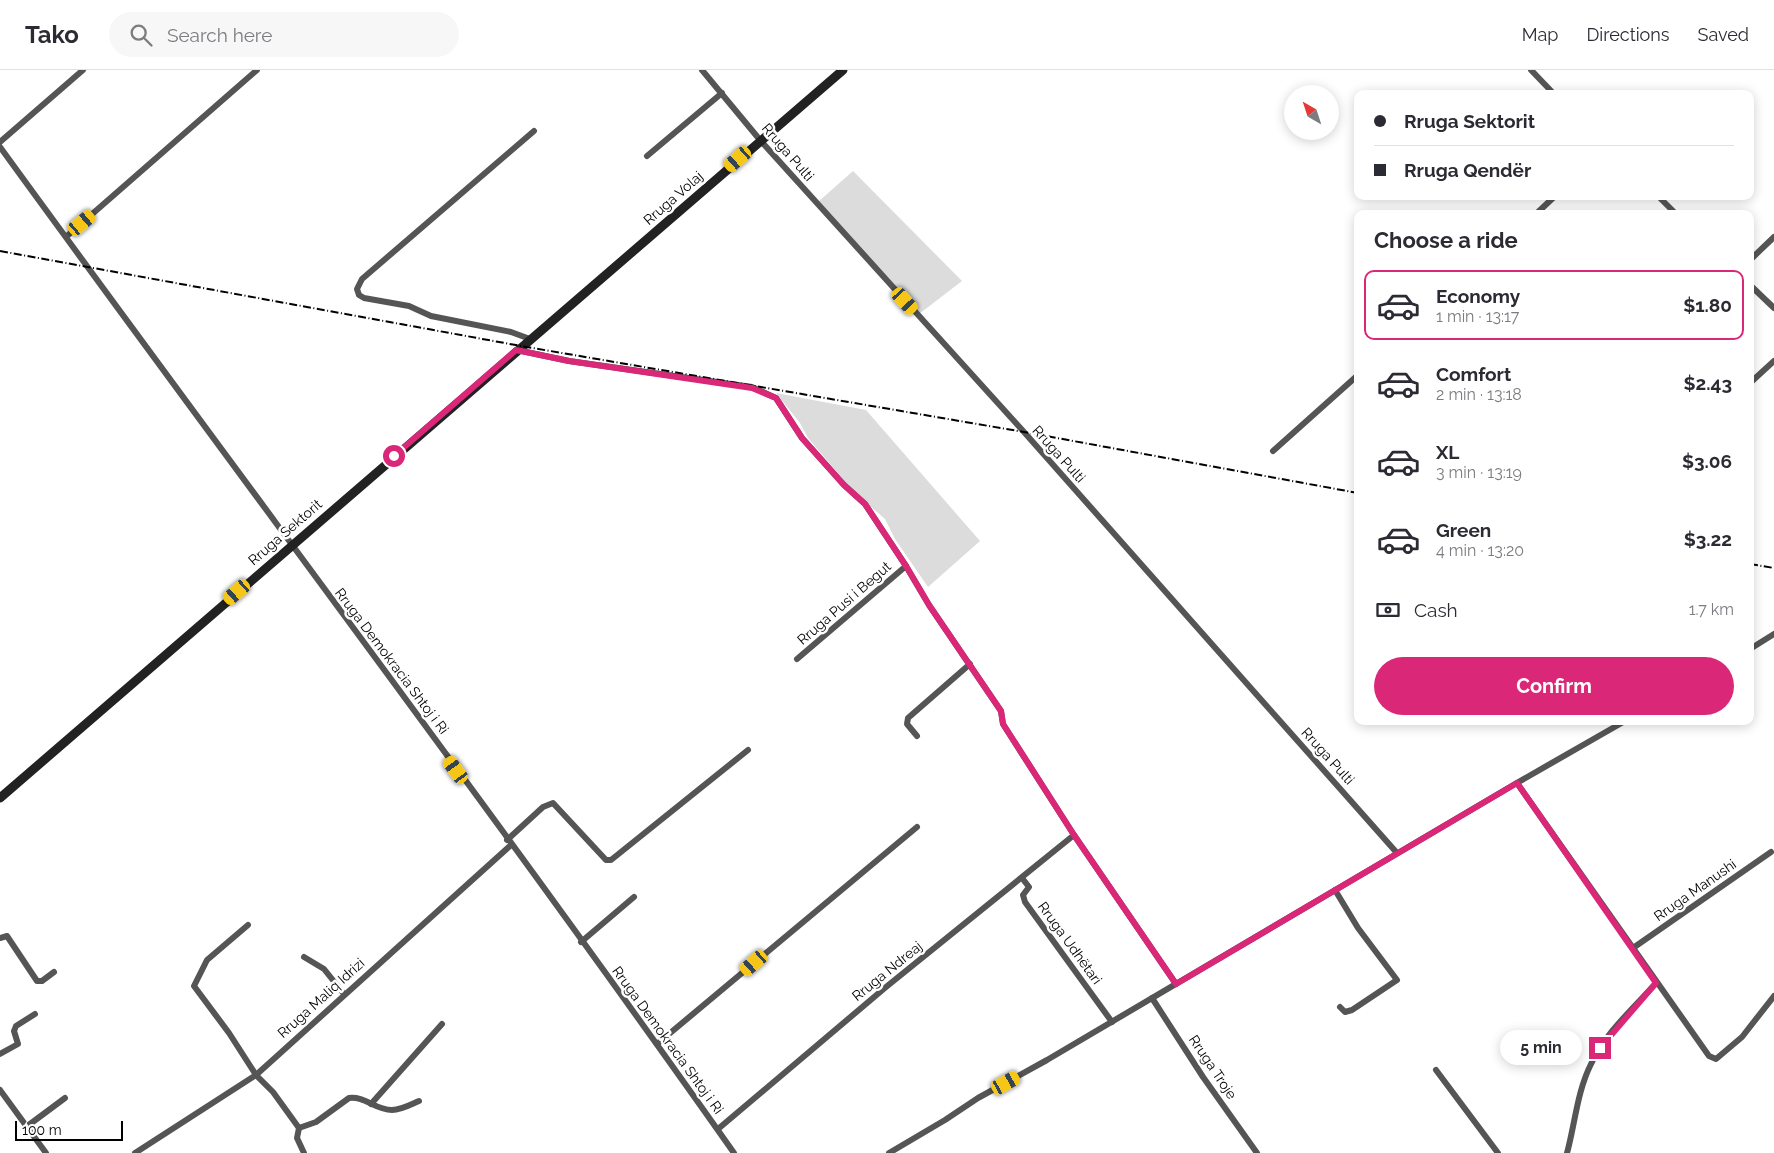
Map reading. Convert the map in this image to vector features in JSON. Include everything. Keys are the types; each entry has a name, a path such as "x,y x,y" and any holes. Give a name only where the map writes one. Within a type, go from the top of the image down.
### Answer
{"street":[{"path":"0,142 83,70"},
{"path":"67,236 257,70"},
{"name":"Rruga Pulti","path":"702,70 760,140 1017,425 1397,853"},
{"name":"Rruga Volaj","path":"519,348 843,70"},
{"path":"1531,70 1550,90"},
{"path":"647,156 722,93"},
{"path":"530,339 510,332 431,316 409,306 364,298 359,295 357,289 362,279 534,132"},
{"name":"Rruga Demokracia Shtoj i Ri","path":"0,147 32,194 67,236 657,1044 734,1153"},
{"path":"1540,210 1551,200"},
{"path":"1662,200 1672,210"},
{"path":"1754,256 1774,238"},
{"path":"1754,289 1774,308"},
{"name":"Rruga Sektorit","path":"0,798 519,348"},
{"name":"Rruga Pusi i Begut","path":"519,348 569,361 752,388 776,398 802,438 844,485 865,504 929,605 1001,711 1003,724 1074,835 1176,984"},
{"path":"1754,379 1774,362"},
{"path":"1273,451 1354,379"},
{"name":"Rruga Pusi i Begut","path":"797,659 906,566"},
{"path":"1754,646 1774,634"},
{"path":"916,736 907,724 908,718 970,664"},
{"path":"890,1153 978,1098 1112,1022 1618,725"},
{"path":"509,842 543,807 553,803 606,860 611,860 748,750"},
{"path":"1517,783 1706,1052 1716,1059 1742,1037 1774,996"},
{"path":"657,1044 917,827"},
{"name":"Rruga Ndreaj","path":"718,1130 886,987 1074,835"},
{"name":"Rruga Maliq Idrizi","path":"135,1153 256,1075 509,842"},
{"name":"Rruga Manushi","path":"1633,948 1771,852"},
{"name":"Rruga Udhëtari","path":"1022,878 1028,887 1023,899 1112,1022"},
{"path":"1335,890 1358,928 1397,980 1352,1010 1346,1012 1340,1007"},
{"path":"581,942 634,897"},
{"path":"248,925 206,960 194,986 229,1033 256,1075 272,1092 299,1128 297,1138 304,1153"},
{"path":"0,938 7,936 37,981 42,981 54,972"},
{"path":"304,957 324,969 344,994"},
{"path":"1567,1153 1582,1088 1590,1064 1610,1034 1656,983"},
{"name":"Rruga Troje","path":"1152,998 1203,1077 1255,1151 1247,1153"},
{"path":"0,1054 18,1044 14,1031 16,1026 35,1014"},
{"path":"371,1104 442,1024"},
{"path":"1436,1070 1498,1153"},
{"path":"0,1090 46,1153"},
{"path":"26,1127 65,1098"},
{"path":"299,1128 316,1122 349,1098 362,1099 391,1110 419,1101"}],"shaded area":[{"path":"853,171 962,281 919,314 818,202"},
{"path":"776,393 866,410 980,541 928,587 895,539 885,519 854,492 808,438 800,423"}],"railway":[{"path":"0,251 521,346 1024,432 1354,492"},
{"path":"1754,565 1774,568"}],"route":[{"path":"394,456 516,350 569,361 700,381 711,380 752,388 776,398 802,438 834,471 844,485 867,506 929,605 1001,711 1003,724 1047,794 1176,984 1517,783 1656,983 1610,1034 1600,1048"}]}
